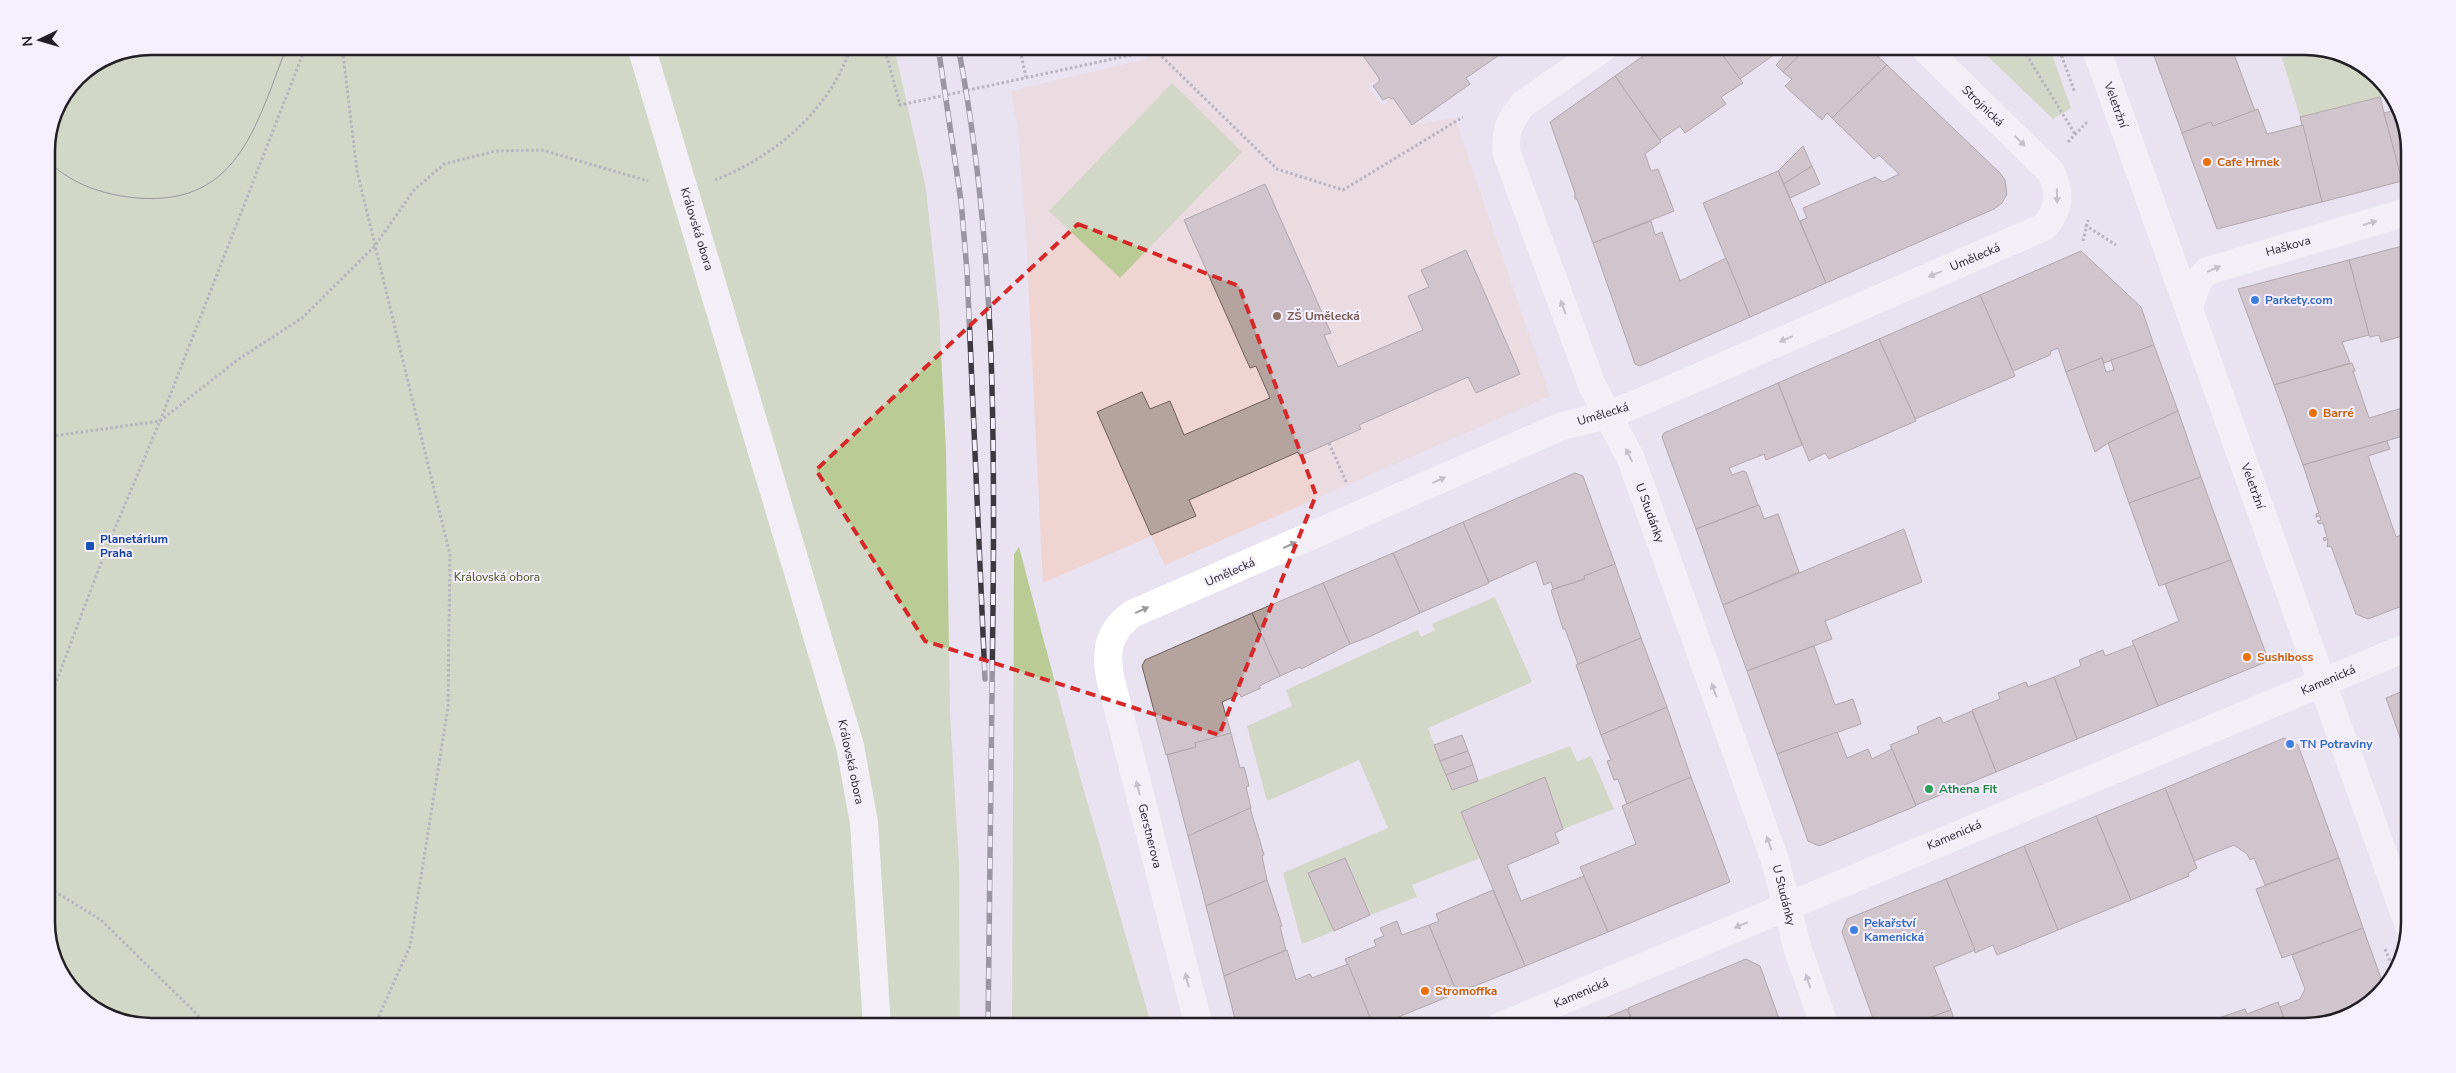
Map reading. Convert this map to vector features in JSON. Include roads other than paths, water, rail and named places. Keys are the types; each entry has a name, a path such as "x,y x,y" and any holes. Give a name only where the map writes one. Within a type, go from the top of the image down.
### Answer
{"street":[{"name":"Královská obora","path":"644,55 850,746 864,823 876,1018"},
{"name":"U Studánky","path":"1593,55 1522,105 1513,116 1506,142 1511,165 1592,385 1634,468 1775,860 1798,950 1822,1018"},
{"name":"Strojnická","path":"1931,55 2045,164 2056,182 2058,194 2057,207"},
{"name":"Veletržní","path":"2098,55 2401,904"},
{"name":"Umělecká","path":"1108,644 1121,623 1132,614 1562,426 1608,415 2044,227 2052,218 2057,207"},
{"name":"Haškova","path":"2189,307 2198,281 2207,271 2401,214"},
{"name":"Gerstnerova","path":"1108,644 1107,663 1110,678 1197,1018"},
{"name":"Kamenická","path":"1521,1018 2401,650"}],"tram line":[{"path":"55,167 84,185 106,193 128,197 165,198 194,191 218,177 236,158 251,134 264,106 284,55"}],"railway":[{"path":"939,55 961,201 967,271 985,679"},
{"path":"960,55 979,186 990,326 994,537 988,1018"}],"place":[{"name":"Cafe Hrnek","path":"2207,162"},
{"name":"Parkety.com","path":"2255,300"},
{"name":"ZŠ Umělecká","path":"1277,316"},
{"name":"Barré","path":"2313,413"},
{"name":"Planetárium Praha","path":"90,546"},
{"name":"Sushiboss","path":"2247,657"},
{"name":"TN Potraviny","path":"2290,744"},
{"name":"Athena Fit","path":"1929,789"},
{"name":"Pekařství Kamenická","path":"1854,930"},
{"name":"Stromoffka","path":"1425,991"}]}
